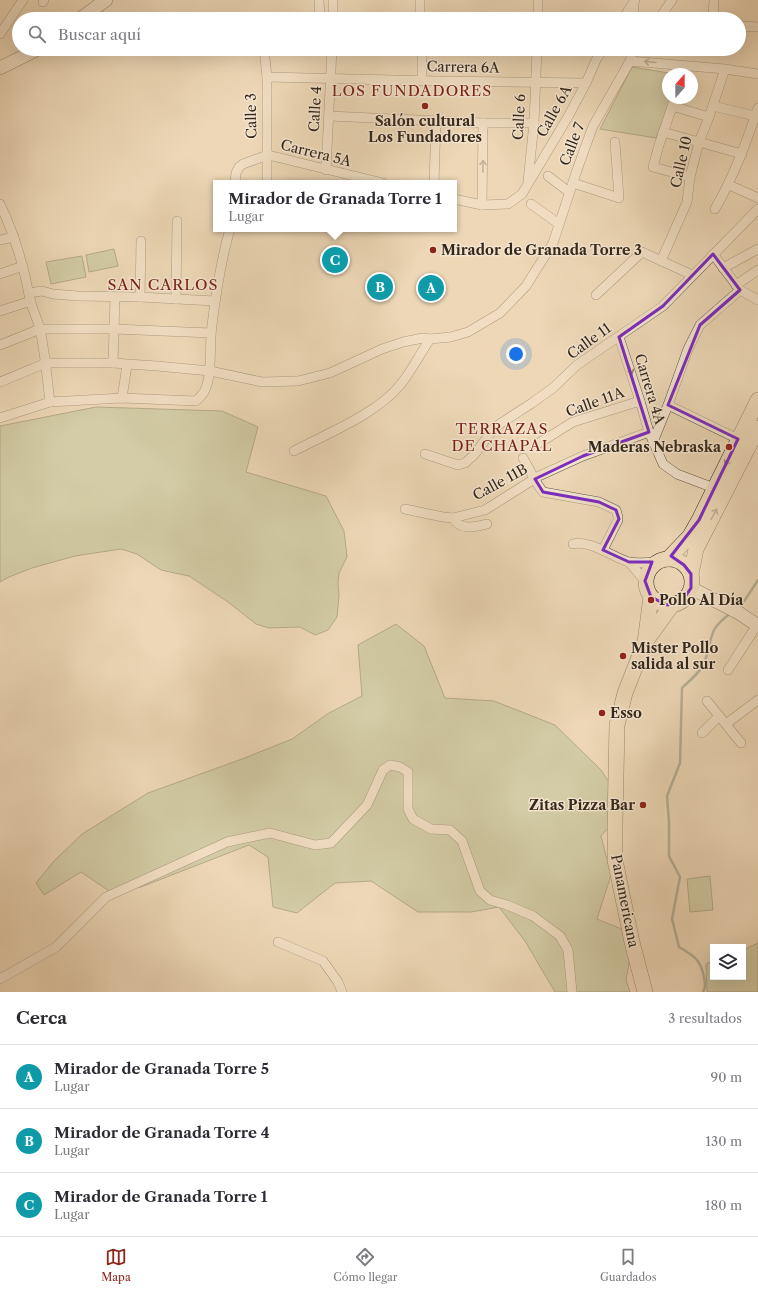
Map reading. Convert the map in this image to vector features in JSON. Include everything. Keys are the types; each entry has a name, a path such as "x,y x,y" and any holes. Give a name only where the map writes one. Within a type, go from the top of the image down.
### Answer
{"main road":[{"path":"672,605 661,604 651,597 646,587 649,570 663,560 690,536 758,400"},
{"path":"645,642 672,605 683,600 687,596 696,549 758,428"},
{"path":"663,560 674,559 684,565 691,581"},
{"name":"Panamericana","path":"645,992 632,942 615,860 615,825 617,725 625,693 645,642 651,597"}],"street":[{"path":"15,12 23,0"},
{"path":"90,12 106,0"},
{"path":"319,0 320,12"},
{"path":"333,0 333,12"},
{"path":"420,0 420,12"},
{"path":"538,0 538,12"},
{"path":"664,12 672,0"},
{"path":"713,12 714,0"},
{"path":"628,12 635,1"},
{"path":"634,12 635,1"},
{"path":"0,34 12,16"},
{"path":"746,26 758,27"},
{"path":"0,68 24,56"},
{"name":"Calle 3","path":"265,56 267,77 267,180"},
{"name":"Calle 4","path":"326,170 332,56"},
{"path":"422,56 422,80"},
{"name":"Calle 6","path":"528,186 534,123 537,56"},
{"name":"Calle 6A","path":"528,186 586,83 598,56"},
{"name":"Calle 7","path":"46,363 113,363 176,367 210,371 262,382 298,381 330,373 382,349 402,342 423,338 430,339 451,337 468,332 500,313 526,286 553,243 572,183 593,126 631,56"},
{"path":"642,56 678,68"},
{"path":"698,70 725,69 758,74"},
{"name":"Calle 10","path":"661,261 687,202 690,177 699,142 725,69"},
{"name":"Carrera 6A","path":"267,77 586,83"},
{"path":"672,104 653,167 690,177"},
{"path":"678,104 709,117"},
{"path":"713,106 757,112 729,185 715,209"},
{"path":"329,116 483,123 534,123"},
{"path":"434,180 436,121"},
{"path":"482,205 483,123"},
{"path":"663,132 742,154"},
{"path":"572,183 619,198 614,142"},
{"name":"Carrera 5A","path":"235,180 236,173 243,164 268,156 370,180"},
{"path":"548,176 569,192"},
{"path":"729,185 758,198"},
{"path":"457,200 482,205 508,204 522,194 528,186"},
{"path":"531,204 559,224"},
{"path":"0,205 14,237 40,329 46,363 50,402"},
{"name":"Calle 11","path":"425,454 438,460 458,465 465,463 474,455 495,427 538,400 577,365 663,306 758,209"},
{"path":"176,299 177,221"},
{"path":"0,418 50,402 122,398 196,401 204,392 210,371 211,333 215,301 224,250 229,232"},
{"path":"0,240 14,237"},
{"path":"140,297 141,241"},
{"path":"723,268 758,249"},
{"path":"596,295 642,252 692,275"},
{"path":"713,254 738,287 758,300"},
{"path":"0,274 23,266"},
{"path":"653,442 688,349 700,325 738,287 758,270"},
{"path":"0,311 42,291 53,294 115,298 140,297 215,301"},
{"path":"113,363 115,298"},
{"path":"0,345 40,329 114,329 211,333"},
{"name":"Carrera 4A","path":"619,337 649,432 663,464 678,474 714,488"},
{"path":"294,451 349,423 390,395 401,384 430,339"},
{"path":"0,382 46,363"},
{"path":"122,398 127,365"},
{"name":"Calle 11A","path":"539,443 573,422 640,401"},
{"path":"668,405 738,439"},
{"name":"Calle 11B","path":"405,509 453,518 485,510 535,479 584,456 649,432"},
{"path":"523,458 538,486 543,492 599,502 616,510 618,520 603,550"},
{"path":"453,518 455,523 464,527 488,524"},
{"path":"573,544 578,543 603,550 629,562 646,581"},
{"path":"629,562 663,560"},
{"path":"691,581 758,626 728,670"},
{"path":"726,724 758,700"},
{"path":"707,701 741,743"},
{"path":"702,733 719,716"},
{"path":"0,979 56,947 106,898 226,842 270,833 315,845 331,843 367,805 383,770 390,765 400,767 408,772 408,809 413,819 431,829 450,830 462,841 480,891 490,900 507,905 533,916 560,936 568,950 572,992"},
{"path":"278,942 323,961 338,982 342,992"}],"highlighted area":[{"path":"713,254 740,290 700,325 668,405 738,439 699,520 671,556 684,565 691,574 691,588 683,600 667,605 651,597 645,581 652,562 629,562 603,550 619,519 616,510 599,502 543,492 535,479 583,456 649,432 619,337 663,306"}],"green space":[{"path":"632,67 662,72 662,104 669,104 656,138 600,129"},
{"path":"114,249 118,266 89,272 86,255"},
{"path":"82,256 86,277 51,284 46,262"},
{"path":"96,407 222,411 258,427 246,472 326,496 344,531 347,557 339,573 337,617 328,630 315,635 300,627 269,628 256,624 228,602 189,576 161,570 137,554 121,549 75,556 32,568 0,582 0,426"},
{"path":"396,624 424,646 445,698 494,701 555,725 601,770 614,790 616,819 601,836 611,875 597,919 624,930 631,952 626,980 630,992 555,992 525,941 499,907 471,912 418,912 371,881 335,883 297,913 273,907 268,857 249,845 141,887 109,891 81,872 44,895 36,883 54,861 82,834 148,793 292,739 329,713 362,696 358,645"},
{"path":"710,876 713,910 690,912 687,879"},
{"path":"758,943 758,992 707,992 706,964 710,962 710,980 746,980 746,949"}],"waterway":[{"path":"738,608 741,606 758,580"},
{"path":"703,992 705,983 701,966 696,959 679,947 672,919 680,877 669,856 667,796 680,763 682,688 701,669 705,661 714,630 718,624 731,613"}],"place":[{"name":"Salón cultural Los Fundadores","path":"425,106"},
{"name":"Mirador de Granada Torre 3","path":"433,250"},
{"name":"Mirador de Granada Torre 1","path":"335,260"},
{"name":"Mirador de Granada Torre 4","path":"380,287"},
{"name":"Mirador de Granada Torre 5","path":"431,288"},
{"name":"Maderas Nebraska","path":"729,447"},
{"name":"Pollo Al Día","path":"651,600"},
{"name":"Mister Pollo salida al sur","path":"623,656"},
{"name":"Esso","path":"602,713"},
{"name":"Zitas Pizza Bar","path":"643,805"}],"district":[{"name":"LOS FUNDADORES","path":"412,90"},
{"name":"SAN CARLOS","path":"163,284"},
{"name":"TERRAZAS DE CHAPAL","path":"502,436"}]}
